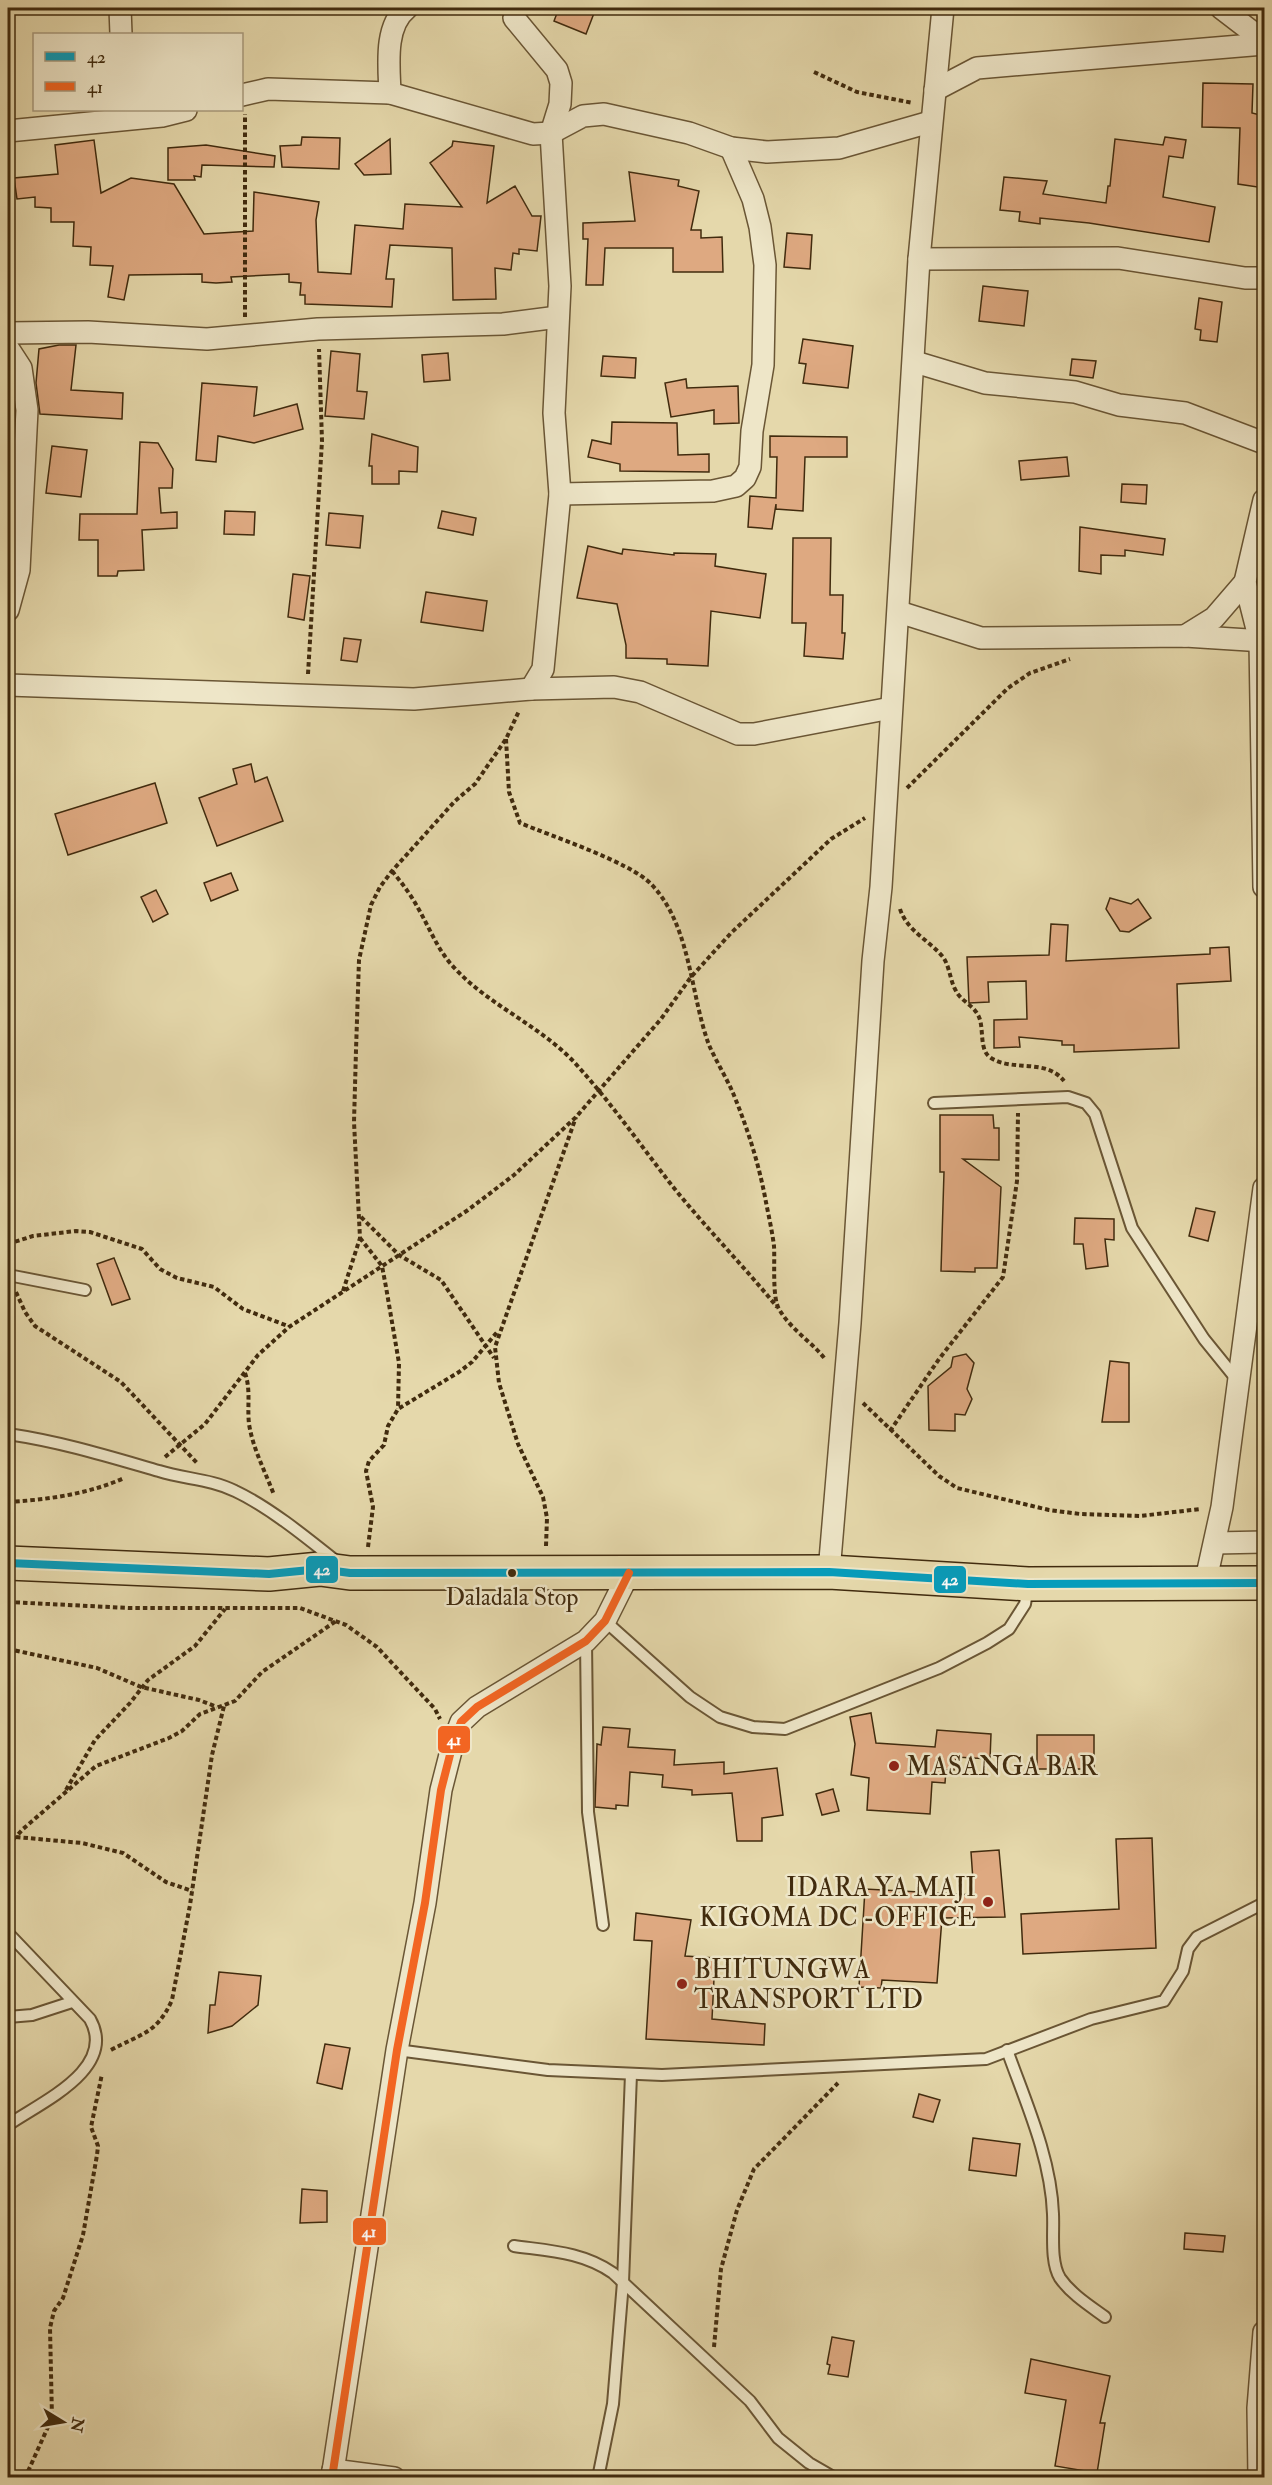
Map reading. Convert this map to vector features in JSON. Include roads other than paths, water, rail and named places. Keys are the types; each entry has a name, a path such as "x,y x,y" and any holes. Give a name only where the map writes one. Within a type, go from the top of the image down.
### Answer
{"main road":[{"path":"8,1563 268,1574 320,1569 357,1572 538,1574 829,1572 1028,1584 1264,1583"}],"street":[{"path":"120,8 121,33"},
{"path":"390,93 388,55 400,13 407,8"},
{"path":"829,1572 845,1385 873,961 887,804 891,708 920,259 932,106 943,8"},
{"path":"1221,8 1264,42"},
{"path":"514,18 526,36 542,49 559,76 560,104 551,133 560,286 554,413 560,494 543,669 531,689"},
{"path":"243,95 268,90 390,93 519,131 551,133 583,116 604,114 689,133 731,148 767,152 839,148 932,106 977,68 1264,42"},
{"path":"8,131 124,114 162,116 182,111"},
{"path":"560,494 713,491 736,486 745,478 750,467 752,431 764,365 765,265 760,227 753,199 731,148"},
{"path":"920,259 1118,258 1245,278 1264,278"},
{"path":"8,333 88,332 180,339 318,329 502,324 558,317"},
{"path":"8,348 21,368 27,410 19,570 8,610"},
{"path":"915,362 985,383 1075,392 1119,405 1185,413 1264,443"},
{"path":"1185,636 1214,618 1245,582 1264,500"},
{"path":"1245,582 1262,641 1264,887"},
{"path":"899,612 981,638 1185,636 1262,641"},
{"path":"8,685 414,699 531,689 614,687 640,692 738,734 754,734 891,708"},
{"path":"1205,1584 1222,1507 1264,1188"},
{"path":"1215,1543 1264,1542"},
{"path":"394,2478 333,2474 397,2050 425,1903 441,1790 453,1743 461,1722 477,1707 586,1641 605,1621 629,1573"},
{"path":"1259,2478 1258,2408 1264,2332"}],"lane":[{"path":"934,1103 1016,1097 1078,1099 1086,1103 1095,1114 1132,1228 1204,1339 1239,1381"},
{"path":"8,1275 85,1290"},
{"path":"8,1434 68,1443 235,1491 357,1572"},
{"path":"605,1621 690,1697 720,1718 753,1726 785,1729 939,1668 987,1643 1010,1629 1025,1604 1028,1584"},
{"path":"586,1641 588,1812 603,1925"},
{"path":"397,2050 548,2070 662,2075 986,2059 1091,2019 1164,2001 1184,1971 1188,1949 1197,1937 1264,1903"},
{"path":"8,1933 90,2019 98,2032 98,2045 83,2072 68,2086 8,2125"},
{"path":"8,2017 32,2015 72,2002"},
{"path":"1007,2050 1042,2150 1053,2202 1055,2253 1059,2276 1080,2299 1105,2317"},
{"path":"598,2478 614,2404 623,2282 631,2074"},
{"path":"514,2246 592,2259 623,2282 750,2401 778,2438 809,2463 836,2478"}],"place":[{"name":"Daladala Stop","path":"512,1573"},
{"name":"MASANGA BAR","path":"894,1766"},
{"name":"IDARA YA MAJI KIGOMA DC -OFFICE","path":"988,1902"},
{"name":"BHITUNGWA TRANSPORT LTD","path":"682,1984"}]}
